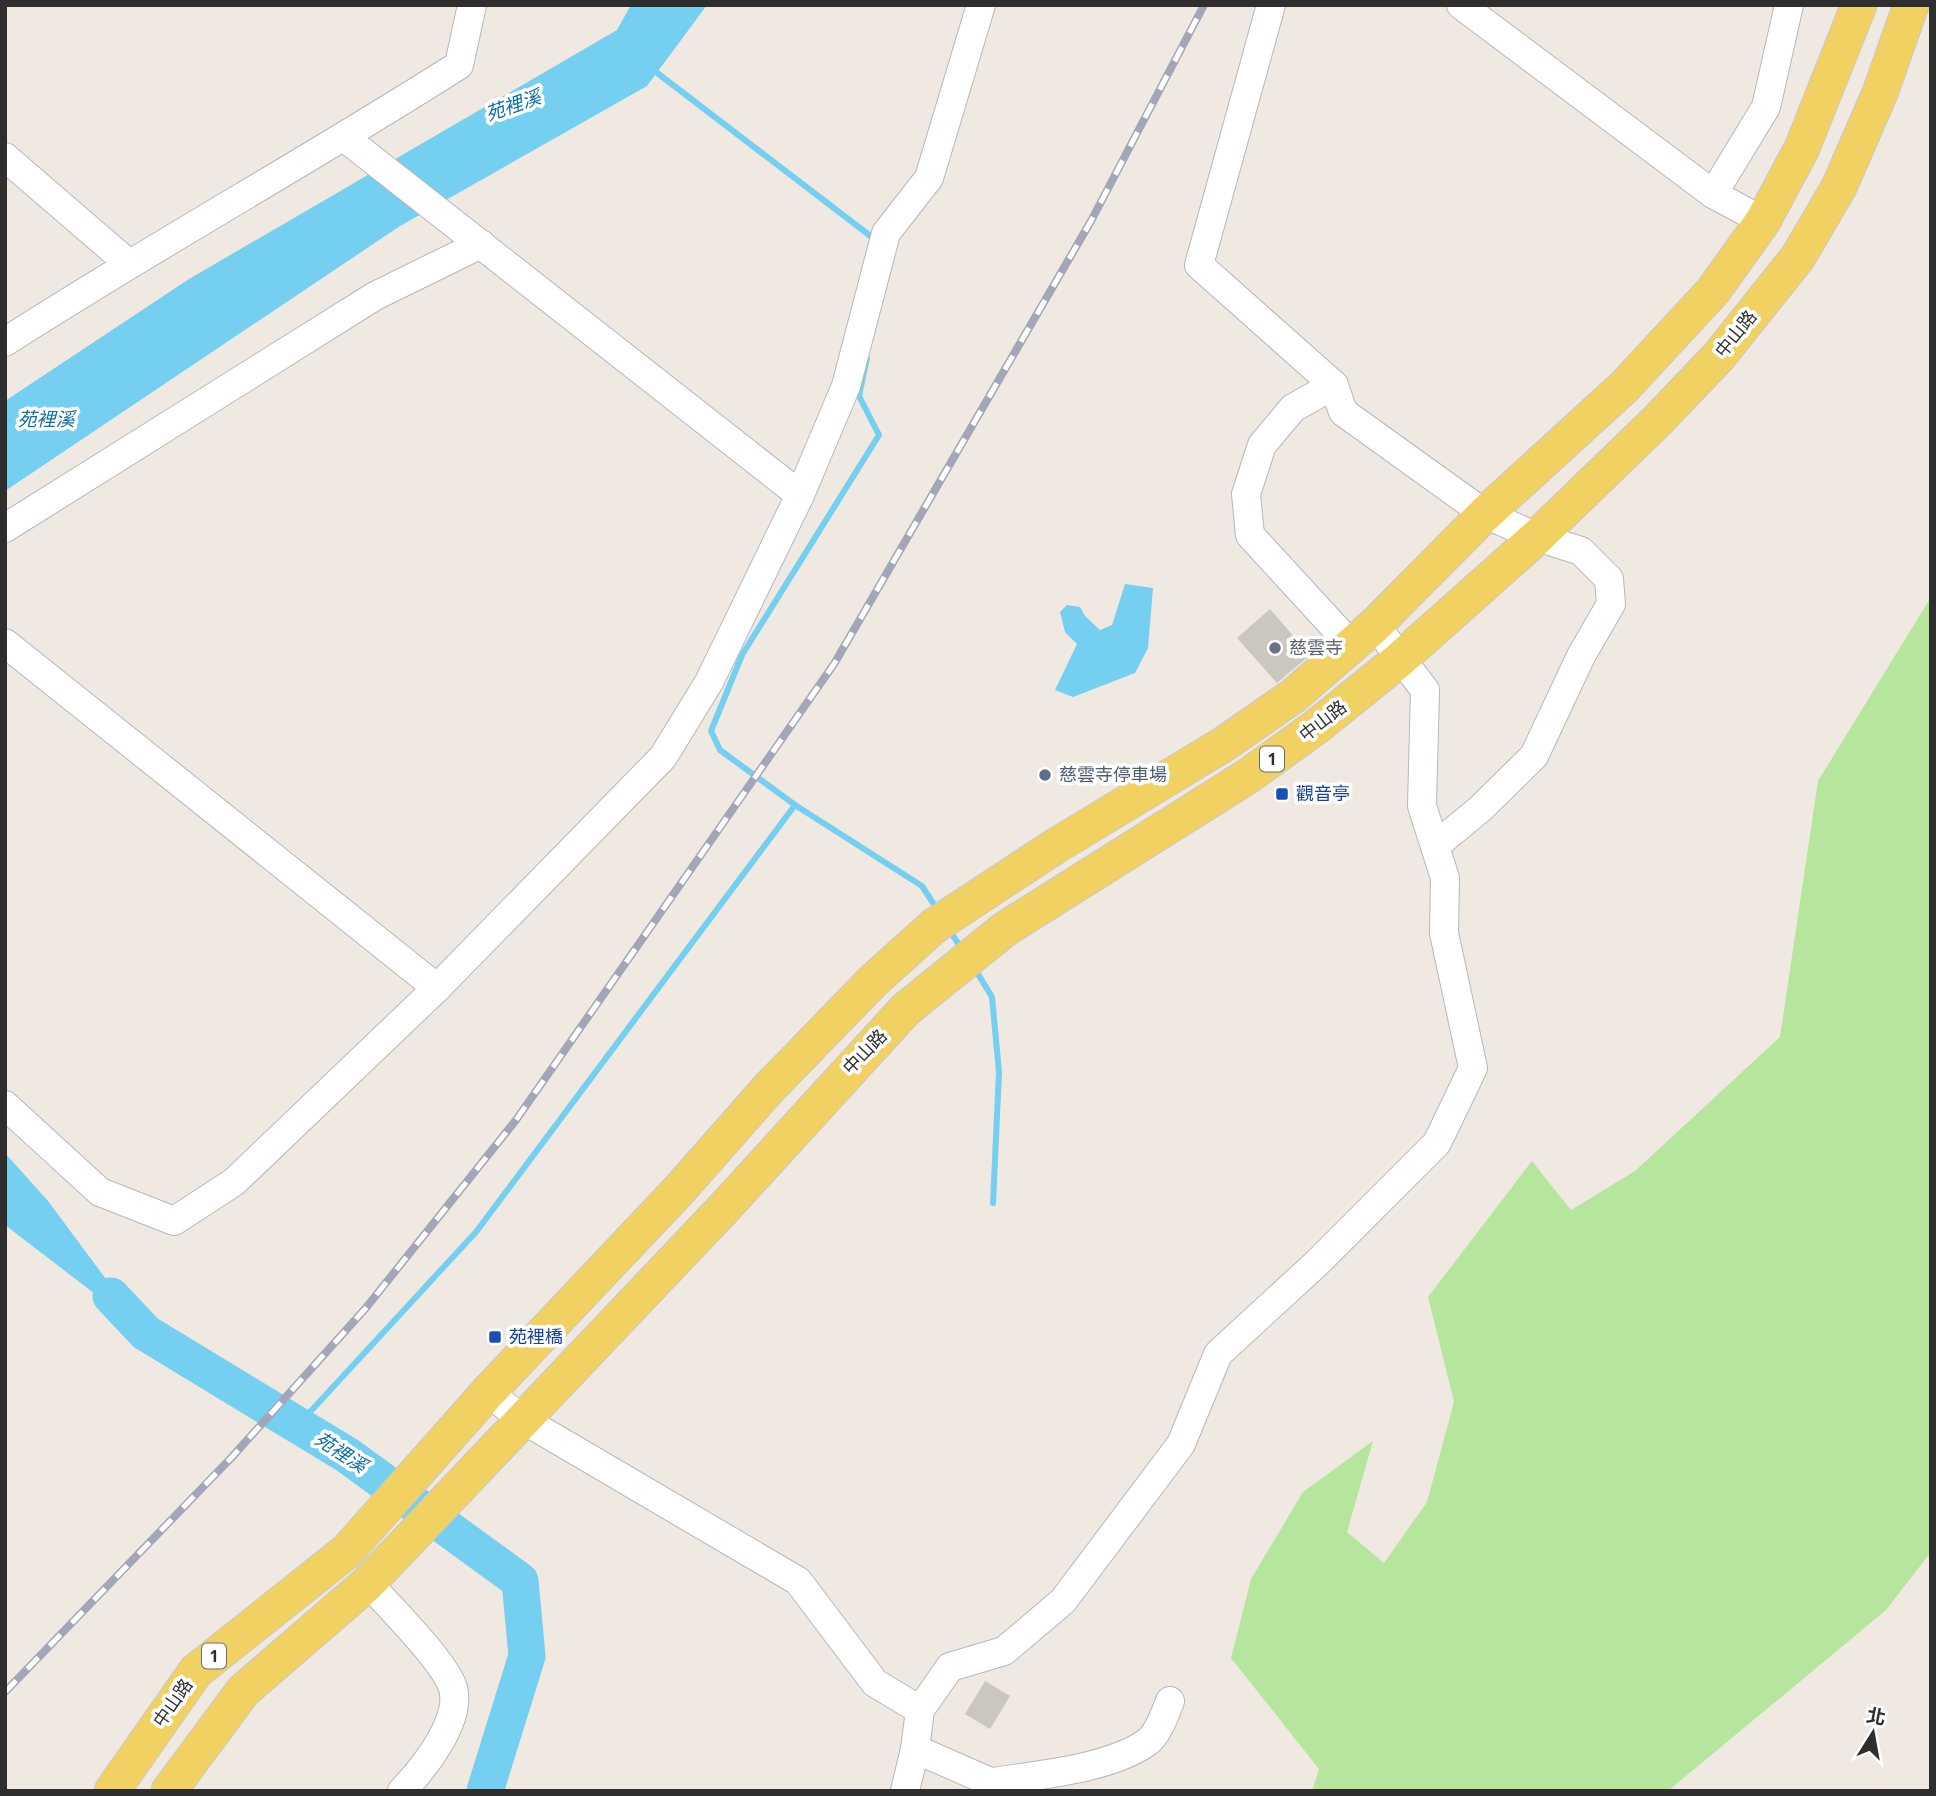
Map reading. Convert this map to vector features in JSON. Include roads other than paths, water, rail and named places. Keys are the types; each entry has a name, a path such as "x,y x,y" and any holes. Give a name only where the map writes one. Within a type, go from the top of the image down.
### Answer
{"main road":[{"name":"1","path":"488,1392 680,1189 768,1089 873,981 934,926 1031,862 1224,744 1293,696 1363,635 1485,514 1624,387 1713,291 1763,221 1802,148 1859,5"},
{"name":"中山路","path":"522,1419 724,1207 905,1010 1005,929 1248,776 1317,727 1399,660 1536,537 1657,421 1719,356 1798,257 1839,187 1880,93 1911,5"},
{"path":"1224,744 1248,776"},
{"name":"中山路","path":"112,1791 196,1671 347,1551 488,1392"},
{"name":"1","path":"169,1791 243,1691 368,1583 522,1419"}],"lane":[{"path":"5,342 128,263 345,138 460,65 472,5"},
{"path":"5,1105 100,1192 174,1222 234,1182 437,988 663,757 709,682 800,495 846,386 886,233 929,178 981,5"},
{"path":"1271,5 1199,265 1334,385 1343,412 1485,514 1536,537 1581,551 1609,579 1611,604 1581,656 1534,755 1480,809 1435,846"},
{"path":"1461,5 1713,194 1763,221"},
{"path":"1713,194 1766,107 1789,5"},
{"path":"345,138 800,495"},
{"path":"5,157 128,263"},
{"path":"5,528 375,296 477,242"},
{"path":"905,1791 915,1749 920,1710 950,1667 1004,1651 1063,1601 1181,1444 1218,1354 1317,1263 1437,1143 1473,1068 1444,933 1445,878 1422,806 1425,690 1399,660 1363,635 1250,535 1247,494 1262,445 1293,408 1334,385"},
{"path":"5,643 437,988"},
{"path":"488,1392 522,1419 798,1581 874,1683 920,1710"},
{"path":"368,1583 425,1645 453,1687 453,1705 442,1738 424,1769 402,1791"},
{"path":"915,1749 994,1787 1120,1755 1148,1742 1163,1720 1170,1701"}],"water":[{"name":"苑裡溪","path":"631,5 707,5 647,86 400,226 5,491 5,401 189,279 617,30"},
{"path":"1125,584 1153,588 1148,648 1135,673 1073,697 1055,690 1077,644 1065,632 1060,612 1067,605 1080,607 1085,616 1100,630 1112,625"},
{"path":"5,1153 48,1201 146,1333 5,1225"}],"waterway":[{"path":"652,69 877,241"},
{"path":"795,805 720,750 711,731 742,655 879,435 859,396 867,358"},
{"path":"298,1425 476,1232 795,805 922,886 937,909"},
{"path":"948,928 963,951"},
{"path":"975,969 992,997 999,1072 993,1203"},
{"name":"苑裡溪","path":"111,1296 146,1333 347,1455 520,1581 527,1656 485,1791"}],"railway":[{"path":"5,1692 231,1458 365,1309 516,1120 834,664 1091,221 1204,5"}],"place":[{"name":"慈雲寺","path":"1275,648"},
{"name":"慈雲寺停車場","path":"1045,775"},
{"name":"觀音亭","path":"1282,794"},
{"name":"苑裡橋","path":"495,1337"}]}
